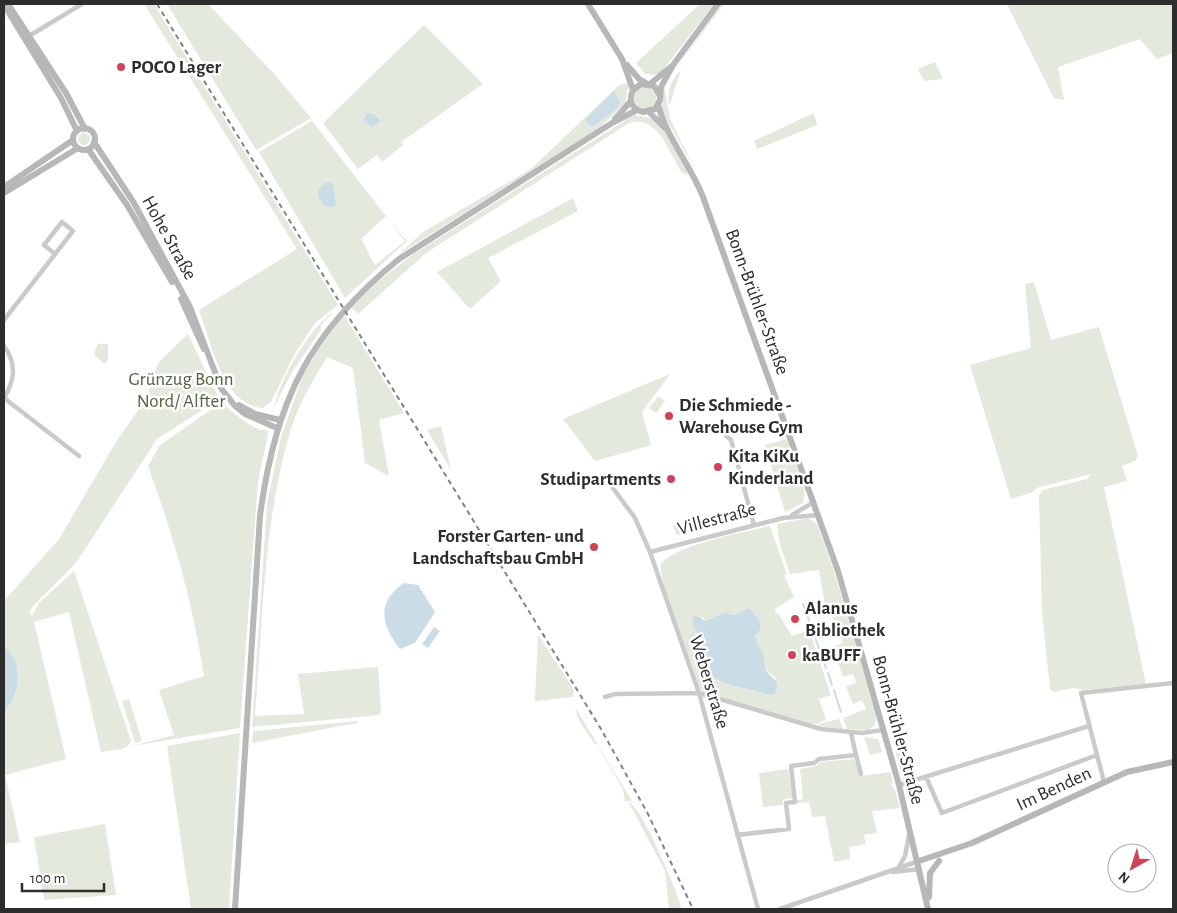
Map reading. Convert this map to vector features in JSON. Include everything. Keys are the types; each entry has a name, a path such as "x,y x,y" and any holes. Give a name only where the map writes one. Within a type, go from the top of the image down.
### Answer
{"street":[{"path":"4,193 78,148 88,149 94,142 92,132 85,128 8,4"},
{"path":"29,36 82,4"},
{"path":"588,4 622,59 639,79 656,89 660,96"},
{"path":"633,90 661,76 673,64 718,4"},
{"path":"4,5 61,98 76,132 73,140 4,187"},
{"path":"612,123 631,101 633,90 622,59"},
{"path":"236,909 260,516 266,475 277,428 301,370 316,345 346,307 370,283 428,240 612,123 638,110 650,112 658,104 661,87 673,64"},
{"path":"631,101 638,110"},
{"name":"Bonn-Brühler-Straße","path":"658,104 671,136 690,167 703,197 838,571 899,785 928,908"},
{"name":"Bonn-Brühler-Straße","path":"650,112 671,136"},
{"path":"76,132 85,128"},
{"path":"73,140 78,148"},
{"name":"Hohe Straße","path":"94,142 139,212 188,308 221,388 229,399 245,414 277,428"},
{"name":"Hohe Straße","path":"88,149 140,227 188,308"},
{"path":"4,320 73,231 62,222 44,245 55,254"},
{"path":"4,346 11,357 14,372 11,387 4,398 79,456"},
{"name":"Hohe Straße","path":"229,399 255,414 280,420"},
{"path":"723,433 731,440 754,525"},
{"name":"Weberstraße","path":"604,476 635,518 650,552 699,693 758,909"},
{"name":"Villestraße","path":"791,516 814,502"},
{"name":"Villestraße","path":"650,552 791,516 818,515"},
{"path":"1104,782 1081,693 1173,683"},
{"path":"605,697 615,694 699,693 802,726 851,733 871,733 884,730"},
{"path":"899,785 1089,726"},
{"path":"851,733 862,774"},
{"path":"737,835 789,829 786,803 795,802 791,766 814,763 819,759 856,754"},
{"path":"926,777 942,813 1097,755"},
{"name":"Im Benden","path":"919,865 1104,782 1139,768 1173,762"},
{"name":"Bonn-Brühler-Straße","path":"899,867 907,851 909,827"},
{"name":"Im Benden","path":"919,865 939,861 951,852"},
{"path":"928,908 930,873 939,861"},
{"path":"891,872 899,867 919,865"},
{"path":"780,909 891,872 919,865"}],"green space":[{"path":"144,4 154,4 338,305 315,323 294,355 271,402 263,408 249,404 237,396 228,384 220,370 199,310 297,249"},
{"path":"167,4 208,4 275,75 311,118 256,150"},
{"path":"700,4 714,4 659,75 645,74 636,63"},
{"path":"722,4 724,4 666,82"},
{"path":"1007,4 1173,4 1173,53 1157,59 1140,39 1058,67 1064,100 1054,98"},
{"path":"424,25 483,84 401,142 403,145 382,162 377,155 358,169 323,123"},
{"path":"935,62 943,79 924,81 918,69"},
{"path":"681,70 669,107 668,96 670,87 674,78"},
{"path":"629,82 625,104 598,129 399,254 423,232 531,169 618,86"},
{"path":"664,86 670,119 695,170 664,115 662,108"},
{"path":"645,87 653,90 656,98 653,106 645,109 637,106 634,98 637,90"},
{"path":"814,113 817,125 757,149 754,141"},
{"path":"634,115 654,120 664,130 683,161 688,174 682,173 656,130 648,124 639,122 629,123 426,253 358,314 351,307 371,287 412,255"},
{"path":"312,121 386,216 361,239 375,265 405,241 391,223 407,241 345,298 259,152"},
{"path":"82,133 86,133 90,139 86,145 82,145 78,141 78,137"},
{"path":"573,198 578,211 488,258 501,281 470,309 437,272"},
{"path":"1034,282 1051,340 1099,327 1138,456 1135,461 1122,466 1127,481 1104,487 1146,684 1084,690 1073,688 1054,692 1050,689 1042,612 1039,496 1043,490 1087,479 1091,474 1036,488 1033,492 1011,499 970,365 1031,348 1025,284"},
{"path":"334,312 321,325 321,330 292,372 274,408 282,384 297,355 315,329"},
{"path":"344,315 404,413 379,420 389,476 365,463 353,368 327,357 302,401 294,419 282,464 269,535 255,716 304,714 298,674 378,667 381,712 380,715 252,727 267,504 281,437 303,375 322,344"},
{"name":"Grünzug Bonn Nord/ Alfter","path":"188,334 219,399 157,439 76,563 33,606 29,613 32,616 39,603 74,571 131,741 126,747 101,752 69,612 34,622 66,759 5,775 20,842 4,844 4,601 59,539 116,442 146,399 158,363"},
{"path":"98,344 108,344 108,360 105,364 95,356"},
{"path":"670,374 642,412 651,445 595,461 563,419"},
{"path":"658,396 665,401 656,413 649,408"},
{"path":"222,402 243,420 256,428 267,430 268,434 258,481 240,728 136,745 174,735 159,690 204,676 194,622 181,570 166,517 148,466 159,446"},
{"path":"441,426 451,470 427,430"},
{"path":"787,439 805,492 803,503 785,512 765,445"},
{"path":"712,515 680,525 682,534 676,535 673,525"},
{"path":"808,518 817,524 834,571 876,715 875,725 869,730 847,729 843,718 866,709 862,700 853,704 846,686 856,683 853,674 843,677 833,647 843,643 831,611 825,613 824,611 826,610 819,570 790,574 779,541 777,524"},
{"path":"770,526 787,575 784,575 794,597 775,609 776,614 778,613 792,636 809,630 831,695 819,699 826,719 818,724 804,723 701,691 664,586 660,565 679,551 710,540","holes":["748,608 760,621 760,630 755,636 756,641 766,670 775,677 778,687 771,695 727,684 711,674 695,630 702,617 706,621 725,612 735,615"]},
{"path":"538,635 573,688 573,697 535,701"},
{"path":"129,699 142,741 135,743 122,701"},
{"path":"575,707 632,801 625,801 623,789 597,744 595,744 579,721"},
{"path":"839,719 843,729 819,726 819,724"},
{"path":"358,721 357,723 252,743 253,731"},
{"path":"240,733 229,909 191,909 167,746"},
{"path":"864,737 878,739 882,752 870,755"},
{"path":"904,748 905,750 899,752 903,762 899,761 905,773 901,771 905,780 903,780 895,750"},
{"path":"854,759 861,776 891,772 893,783 891,786 895,789 900,808 872,811 877,833 864,835 866,844 849,847 850,859 834,862 825,816 812,817 809,802 798,803 797,800 803,799 800,769 816,766 821,762"},
{"path":"788,769 793,798 783,799 783,805 763,807 759,773"},
{"path":"628,801 635,807 651,834 682,909 669,909 665,871"},
{"path":"105,824 116,895 44,900 34,837"}],"water":[{"path":"614,91 620,102 617,108 594,126 590,126 585,120"},
{"path":"367,113 374,114 381,121 372,127 363,120"},
{"path":"327,182 333,184 336,204 332,207 324,206 318,196 319,189"},
{"path":"404,583 418,585 435,612 415,643 400,649 389,631 384,614 389,598"},
{"path":"749,608 760,621 760,630 755,636 763,655 766,670 778,685 775,693 771,695 727,684 713,677 692,621 694,615 706,621 725,612 734,615"},
{"path":"434,627 440,631 428,648 422,644"},
{"path":"4,647 15,661 18,679 14,697 4,711"}],"waterway":[{"path":"803,604 826,668"},
{"path":"828,673 832,685"},
{"path":"834,690 841,712"}],"railway":[{"path":"157,4 601,729 648,814 693,909"}],"place":[{"name":"POCO Lager","path":"121,67"},
{"name":"Die Schmiede - Warehouse Gym","path":"669,416"},
{"name":"Kita KiKu Kinderland","path":"718,467"},
{"name":"Studipartments","path":"671,479"},
{"name":"Forster Garten- und Landschaftsbau GmbH","path":"594,547"},
{"name":"Alanus Bibliothek","path":"795,619"},
{"name":"kaBUFF","path":"792,655"}]}
